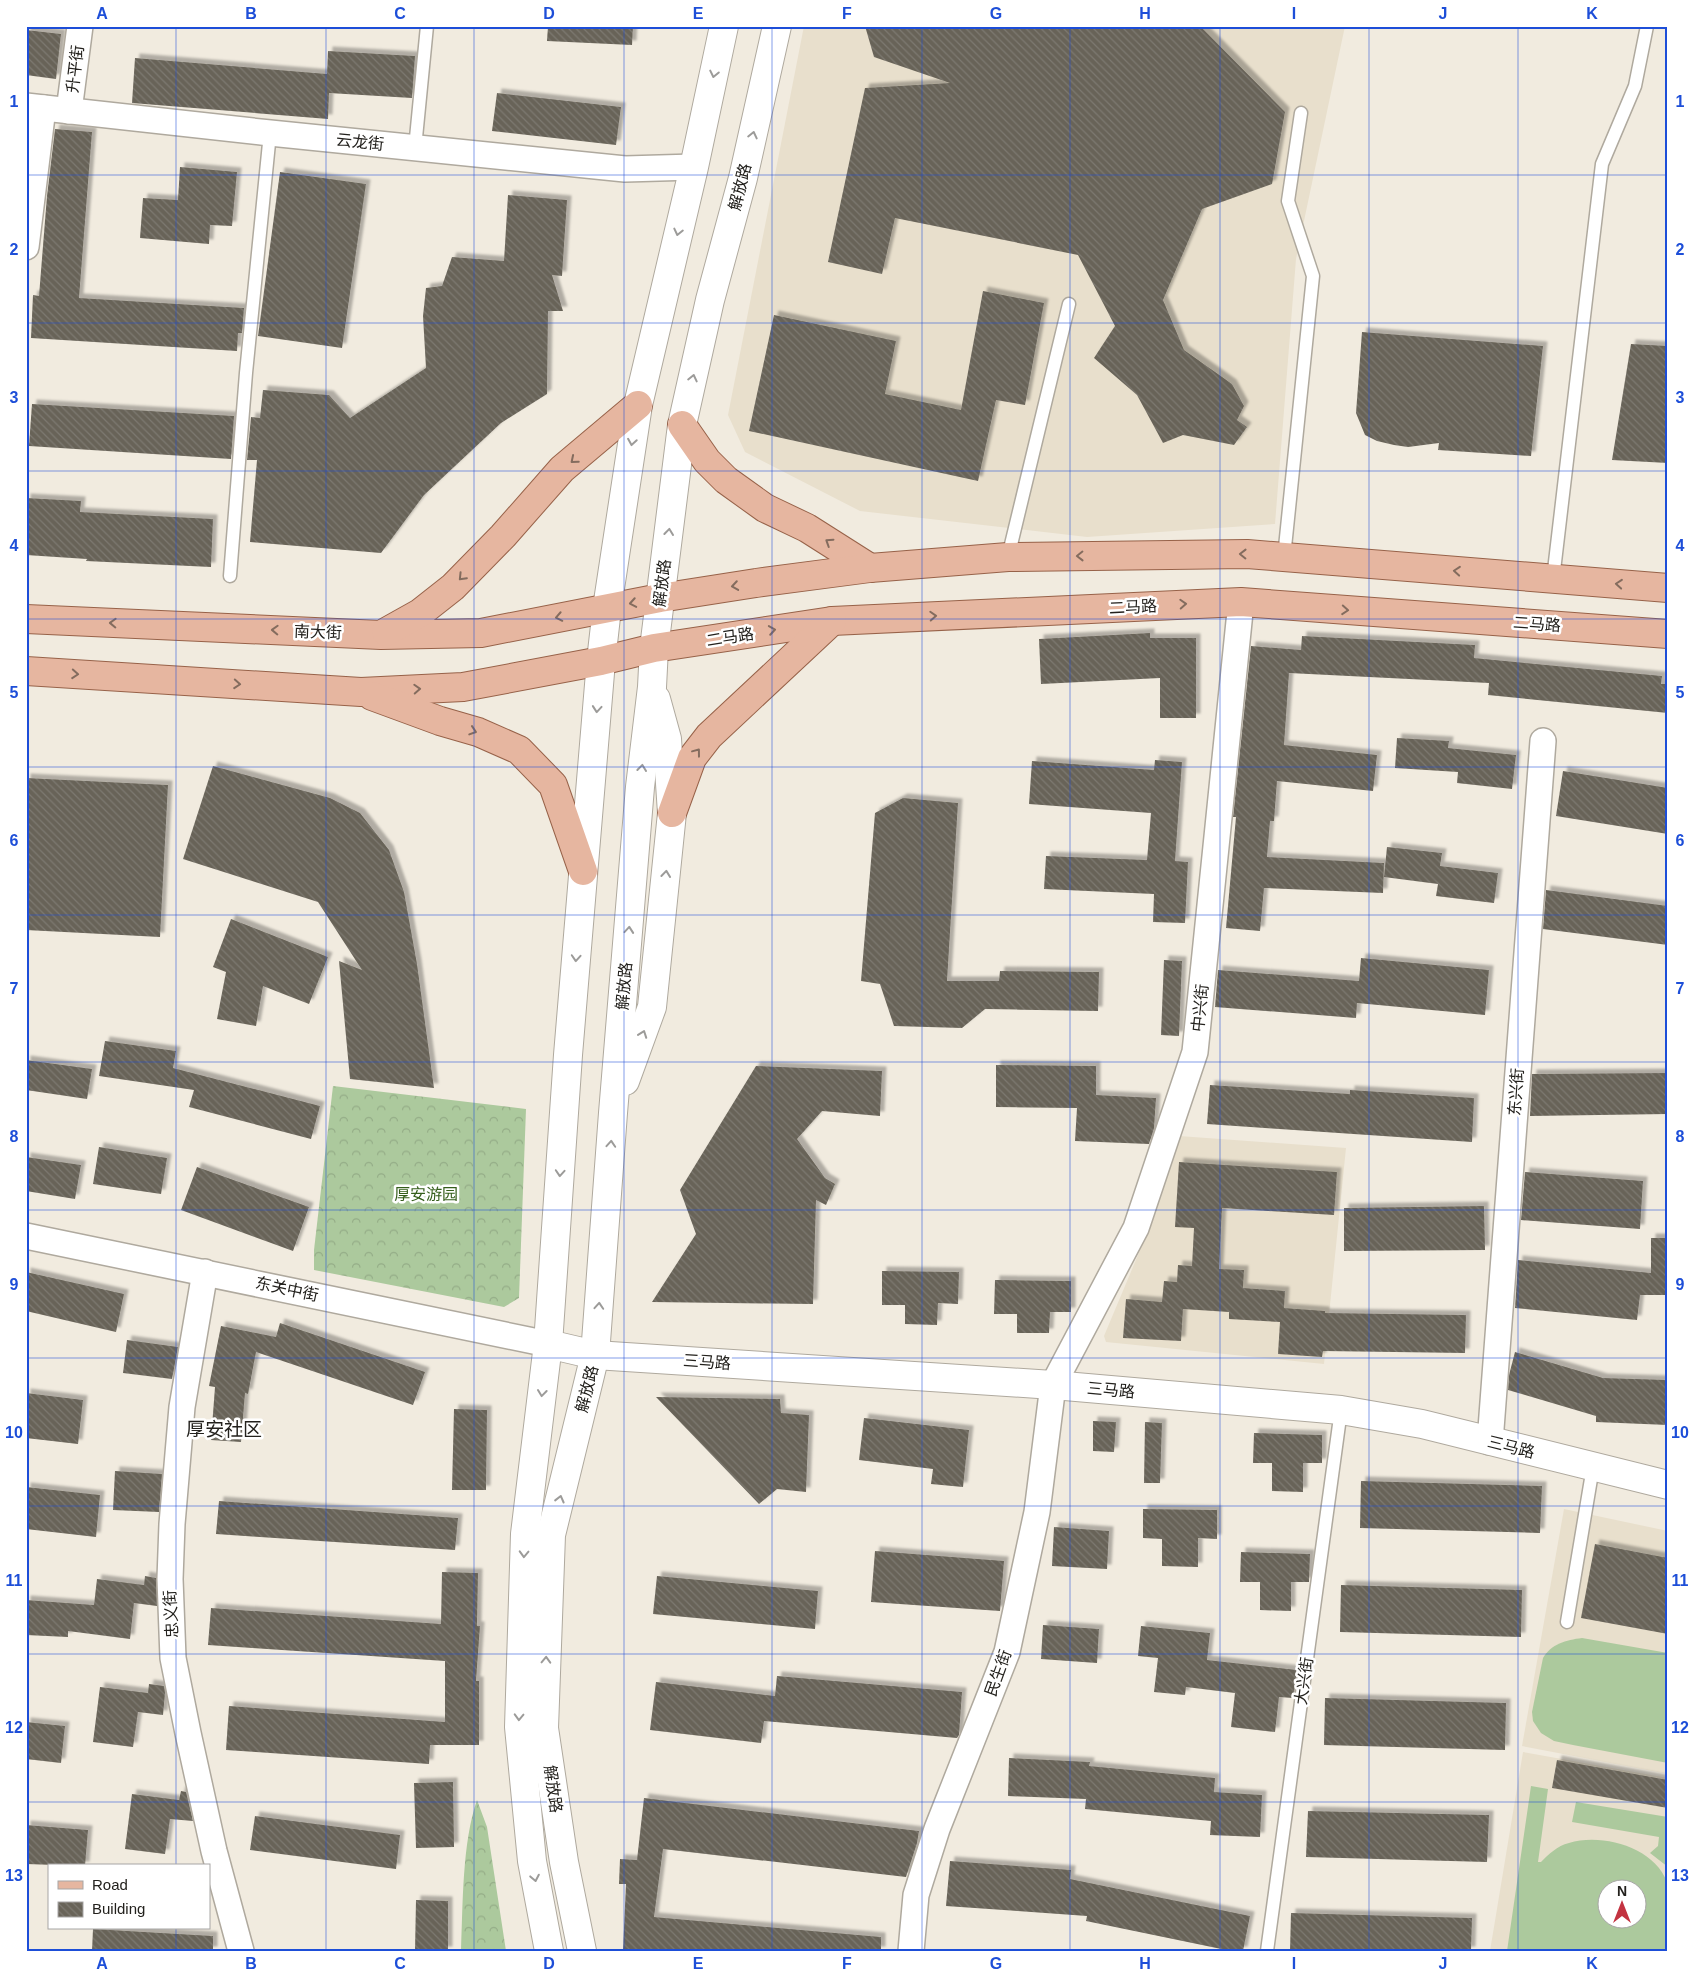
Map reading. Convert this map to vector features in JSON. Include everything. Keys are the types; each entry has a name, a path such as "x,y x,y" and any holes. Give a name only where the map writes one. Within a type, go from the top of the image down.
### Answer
{"main road":[{"name":"解放路","path":"549,1951 532,1861 519,1727 525,1534 548,1344 583,871 601,661 606,608 638,405 694,167 724,26"},
{"name":"解放路","path":"582,1951 564,1862 544,1728 550,1535 595,1355 640,787 652,687 654,648 682,425 710,300 743,178 777,26"},
{"path":"381,634 420,613 453,587 503,536 562,469 638,405"},
{"path":"682,425 707,461 726,480 765,508 807,528 870,568"},
{"path":"606,608 756,583 870,568 1008,557 1247,554 1668,588"},
{"name":"二马路","path":"601,661 654,648 832,621 1241,602 1668,634"},
{"name":"南大街","path":"26,619 381,634 481,633 606,608"},
{"path":"672,812 692,758 709,736 832,621"},
{"path":"26,671 361,692 463,687 601,661"},
{"path":"613,1113 652,1007 672,812 667,739 652,687"},
{"path":"361,692 440,722 478,732 519,750 553,784 583,871"},
{"name":"三马路","path":"548,1344 595,1355 1053,1385 1341,1410 1422,1424 1668,1485"}],"street":[{"name":"升平街","path":"69,111 80,26"},
{"name":"云龙街","path":"34,107 625,169 694,167"},
{"path":"26,247 34,107"},
{"name":"中兴街","path":"1053,1385 1136,1228 1196,1052 1241,602"},
{"name":"东兴街","path":"1490,1442 1543,742"},
{"name":"东关中街","path":"26,1236 548,1344"},
{"name":"忠义街","path":"205,1272 182,1407 173,1514 170,1579 174,1658 188,1734 212,1842 241,1951"},
{"name":"民生街","path":"911,1951 916,1895 937,1829 1007,1652 1038,1512 1053,1385"}],"lane":[{"path":"414,148 427,26"},
{"path":"1553,579 1602,164 1635,86 1647,26"},
{"path":"1284,557 1313,276 1288,201 1301,113"},
{"path":"230,576 246,373 270,133"},
{"path":"1008,557 1069,304"},
{"name":"大兴街","path":"1267,1951 1341,1410"},
{"path":"1567,1622 1593,1467"}],"shaded area":[{"path":"804,26 1345,26 1296,259 1275,524 1087,537 860,511 745,452 728,415"},
{"path":"1179,1136 1346,1148 1324,1364 1106,1342 1104,1336 1151,1224"},
{"path":"1564,1509 1668,1531 1668,1774 1522,1746"},
{"path":"1523,1752 1668,1778 1668,1951 1490,1951"}],"green space":[{"name":"厚安游园","path":"333,1086 526,1109 519,1298 504,1307 314,1270 314,1250"},
{"path":"1582,1638 1668,1653 1668,1763 1554,1741 1541,1733 1533,1721 1532,1712 1543,1658 1555,1646"},
{"path":"1531,1786 1548,1789 1538,1862 1541,1862 1550,1853 1565,1844 1582,1840 1596,1840 1626,1846 1639,1852 1651,1860 1660,1870 1667,1882 1668,1888 1668,1951 1507,1951"},
{"path":"477,1800 487,1827 506,1951 461,1951 468,1835"},
{"path":"1576,1802 1668,1817 1668,1867 1650,1853 1658,1846 1659,1837 1572,1822"}],"building":[{"path":"548,26 633,26 632,45 547,41"},
{"path":"865,26 1200,26 1285,112 1272,184 1202,209 1163,300 1184,350 1232,384 1244,406 1237,420 1247,427 1234,445 1183,435 1163,443 1137,395 1094,358 1115,326 1078,255 895,218 882,274 828,262 865,88 950,83 874,57"},
{"path":"26,30 61,34 56,79 26,75"},
{"path":"328,51 415,56 412,98 329,93 328,119 132,103 135,58 327,74"},
{"path":"497,93 621,107 616,145 492,131"},
{"path":"55,129 92,132 79,298 244,308 242,333 238,333 237,351 31,338 33,295 39,296 47,196"},
{"path":"180,167 237,172 232,226 210,225 209,244 140,238 143,198 178,200"},
{"path":"280,172 366,184 342,348 258,336"},
{"path":"508,195 567,200 562,276 552,275 563,311 548,311 547,394 501,423 424,495 381,553 250,542 257,460 247,460 251,417 260,418 263,390 329,395 350,418 426,368 423,316 426,288 442,286 452,257 504,261"},
{"path":"983,291 1044,303 1025,405 996,400 978,481 749,431 774,315 896,341 885,394 961,410"},
{"path":"1362,332 1543,346 1531,456 1438,450 1439,443 1408,447 1377,441 1365,435 1356,413"},
{"path":"1631,344 1668,346 1668,463 1612,460"},
{"path":"32,404 234,416 231,459 29,446"},
{"path":"26,498 81,501 80,512 213,519 211,567 86,561 87,559 26,555"},
{"path":"1150,633 1150,638 1196,638 1196,718 1160,718 1160,678 1041,684 1039,639"},
{"path":"1302,636 1475,645 1474,658 1662,676 1661,684 1668,684 1668,713 1488,695 1489,683 1289,673 1284,745 1377,755 1373,791 1277,781 1274,821 1270,821 1267,857 1384,863 1383,893 1264,888 1260,931 1226,928 1236,817 1233,817 1251,646 1301,650"},
{"path":"1397,738 1449,741 1448,748 1516,755 1512,789 1457,783 1458,772 1395,768"},
{"path":"1155,760 1182,762 1175,861 1188,862 1185,923 1153,922 1154,894 1044,889 1046,856 1147,860 1151,813 1029,804 1032,761 1154,770"},
{"path":"213,766 330,798 360,813 389,850 404,892 417,964 434,1088 350,1079 339,961 362,970 318,902 183,859"},
{"path":"1563,771 1668,788 1668,834 1556,816"},
{"path":"26,778 168,785 160,937 26,930"},
{"path":"903,798 958,803 947,981 999,981 1000,971 1099,972 1098,1011 985,1009 962,1028 894,1026 880,984 861,981 875,813"},
{"path":"1387,847 1442,853 1440,866 1498,873 1494,903 1436,896 1438,884 1384,877"},
{"path":"1546,890 1668,906 1668,945 1543,929"},
{"path":"231,919 328,957 309,1004 263,986 256,1026 217,1019 226,972 213,967"},
{"path":"1361,958 1489,970 1485,1015 1357,1003 1356,1018 1215,1007 1218,970 1359,981"},
{"path":"1164,960 1182,961 1179,1036 1161,1035"},
{"path":"105,1041 176,1051 173,1068 320,1106 311,1139 189,1107 194,1090 99,1076"},
{"path":"26,1060 92,1069 87,1099 26,1090"},
{"path":"996,1065 1096,1066 1096,1095 1156,1098 1154,1128 1149,1144 1075,1141 1077,1108 996,1107"},
{"path":"756,1066 882,1071 880,1116 822,1111 797,1139 825,1178 835,1184 826,1205 816,1200 813,1304 652,1302 696,1234 680,1190"},
{"path":"1668,1073 1668,1114 1530,1116 1532,1074"},
{"path":"1210,1085 1350,1094 1350,1090 1474,1098 1472,1142 1207,1124"},
{"path":"99,1147 167,1158 161,1194 93,1184"},
{"path":"26,1157 81,1165 75,1199 26,1191"},
{"path":"1179,1162 1337,1172 1334,1215 1222,1208 1219,1269 1244,1270 1243,1288 1285,1291 1284,1308 1325,1311 1325,1313 1466,1315 1465,1353 1323,1351 1322,1357 1278,1354 1280,1322 1229,1319 1229,1312 1183,1309 1181,1341 1123,1338 1126,1299 1162,1302 1164,1281 1177,1282 1178,1265 1192,1266 1194,1228 1175,1227"},
{"path":"197,1167 309,1207 293,1251 181,1210"},
{"path":"1525,1172 1643,1181 1640,1229 1521,1220"},
{"path":"1484,1206 1485,1250 1344,1251 1344,1208"},
{"path":"1651,1238 1668,1238 1668,1295 1640,1295 1637,1320 1515,1308 1518,1260 1651,1273"},
{"path":"882,1271 959,1272 958,1304 938,1303 937,1325 905,1324 905,1305 882,1305"},
{"path":"26,1272 124,1294 116,1332 26,1311"},
{"path":"995,1280 1071,1281 1071,1312 1050,1312 1049,1333 1017,1333 1017,1314 994,1314"},
{"path":"280,1323 425,1372 413,1405 256,1352 248,1394 245,1393 241,1442 211,1440 215,1387 209,1386 221,1326 276,1337"},
{"path":"127,1340 178,1347 172,1379 123,1373"},
{"path":"1515,1352 1603,1378 1668,1380 1668,1425 1596,1422 1596,1416 1508,1390 1509,1375"},
{"path":"26,1393 83,1400 78,1444 26,1438"},
{"path":"656,1397 780,1399 781,1413 809,1415 806,1492 777,1489 759,1504"},
{"path":"454,1409 487,1410 486,1490 452,1490"},
{"path":"864,1418 969,1430 963,1487 931,1484 933,1469 859,1460"},
{"path":"1093,1421 1116,1422 1114,1452 1093,1451"},
{"path":"1145,1422 1162,1423 1160,1483 1144,1483"},
{"path":"1254,1433 1322,1435 1322,1463 1303,1463 1303,1492 1272,1491 1272,1463 1253,1463"},
{"path":"115,1471 162,1474 159,1512 113,1510"},
{"path":"1361,1481 1542,1486 1540,1533 1360,1528"},
{"path":"26,1487 100,1495 96,1537 26,1529"},
{"path":"219,1501 458,1518 455,1550 216,1534"},
{"path":"1143,1509 1217,1510 1217,1539 1198,1538 1198,1567 1162,1566 1162,1539 1143,1538"},
{"path":"1054,1527 1109,1531 1107,1569 1052,1566"},
{"path":"1595,1544 1668,1558 1668,1634 1581,1618"},
{"path":"875,1551 1004,1561 1000,1611 871,1602"},
{"path":"1241,1552 1310,1554 1309,1582 1291,1582 1291,1611 1260,1610 1260,1582 1240,1582"},
{"path":"442,1572 478,1573 477,1626 480,1626 476,1681 479,1681 479,1745 430,1745 429,1764 226,1750 229,1706 445,1722 445,1661 208,1645 211,1608 441,1624"},
{"path":"145,1576 156,1578 157,1606 134,1603 130,1639 68,1631 68,1637 26,1635 26,1600 94,1605 97,1579 144,1585"},
{"path":"657,1576 818,1591 815,1629 653,1614"},
{"path":"1341,1585 1522,1590 1521,1637 1340,1632"},
{"path":"1043,1625 1099,1629 1097,1663 1041,1659"},
{"path":"1141,1626 1210,1633 1207,1660 1297,1670 1293,1698 1279,1697 1275,1732 1231,1727 1235,1693 1186,1687 1185,1695 1154,1692 1158,1658 1138,1656"},
{"path":"777,1676 962,1692 959,1735 957,1738 764,1721 761,1743 650,1730 656,1682 775,1696"},
{"path":"149,1684 164,1686 163,1715 138,1712 133,1747 93,1742 100,1687 148,1693"},
{"path":"1325,1698 1506,1703 1505,1750 1324,1745"},
{"path":"26,1722 65,1726 61,1763 26,1759"},
{"path":"1009,1758 1090,1762 1089,1766 1215,1778 1214,1792 1262,1795 1260,1837 1210,1835 1211,1821 1085,1809 1086,1799 1008,1796"},
{"path":"1557,1760 1668,1780 1668,1808 1552,1788"},
{"path":"453,1782 454,1847 416,1848 414,1783"},
{"path":"181,1791 186,1792 193,1821 170,1819 165,1854 125,1849 132,1794 179,1800"},
{"path":"644,1798 919,1831 906,1877 663,1849 654,1917 881,1937 881,1951 623,1951 626,1884 619,1884 620,1859 637,1860"},
{"path":"1308,1811 1489,1815 1487,1862 1306,1857"},
{"path":"255,1816 400,1835 396,1869 250,1850"},
{"path":"26,1825 88,1830 85,1864 26,1864"},
{"path":"950,1861 1071,1870 1070,1879 1250,1916 1243,1951 1231,1951 1086,1921 1087,1916 946,1906"},
{"path":"416,1900 448,1901 448,1951 415,1951"},
{"path":"1291,1913 1472,1918 1471,1951 1290,1951"},
{"path":"93,1930 213,1936 213,1951 92,1951"}],"district":[{"name":"厚安社区","path":"224,1429"}]}
